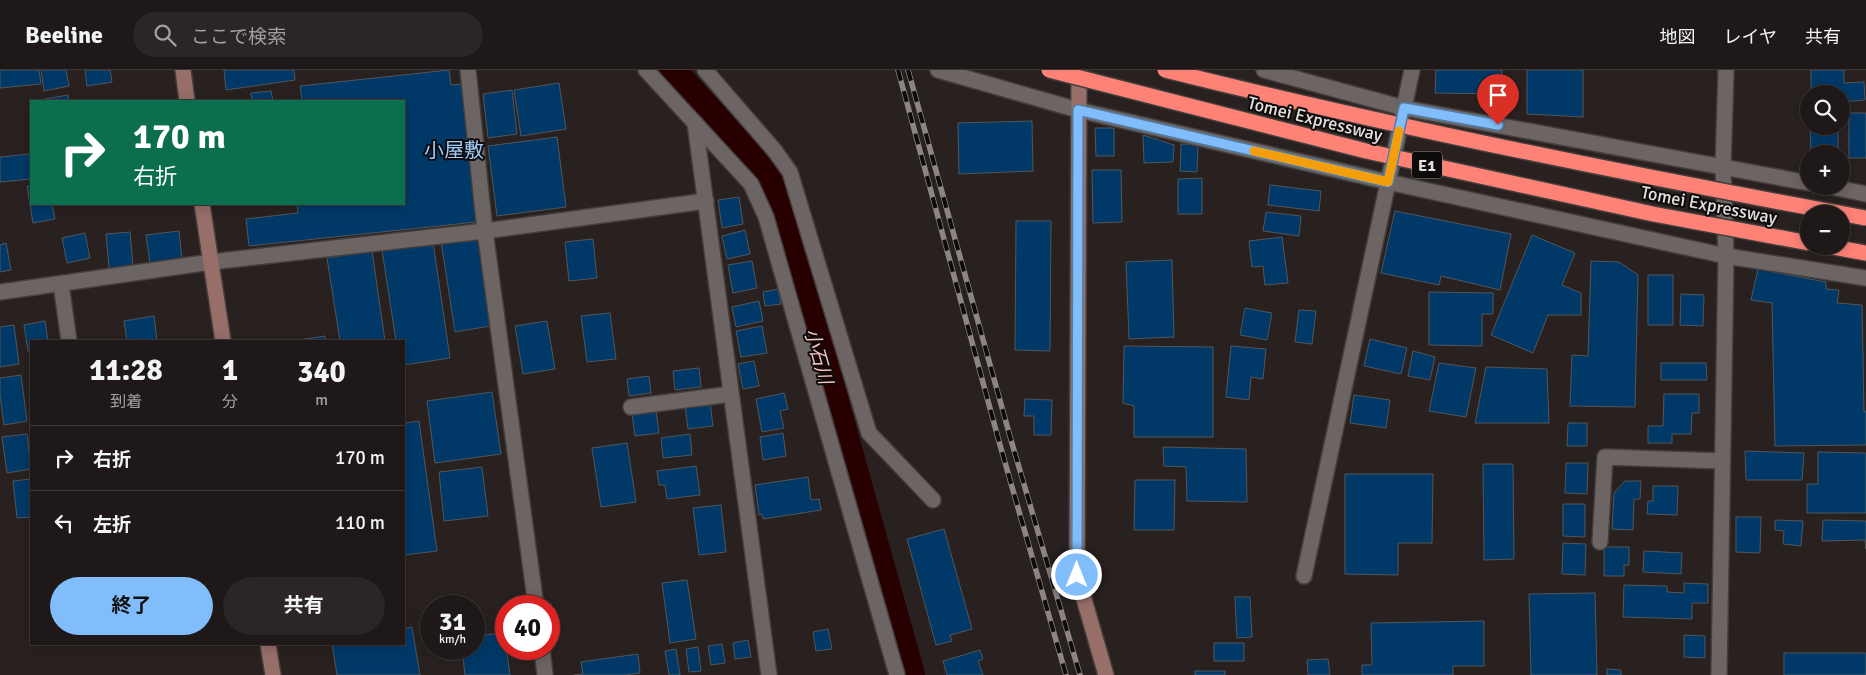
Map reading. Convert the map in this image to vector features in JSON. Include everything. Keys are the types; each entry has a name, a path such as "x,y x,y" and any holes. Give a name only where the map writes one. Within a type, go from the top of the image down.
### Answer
{"highway":[{"name":"Tomei Expressway","path":"1049,70 1366,152 1653,214 1800,241"},
{"name":"Tomei Expressway","path":"1165,70 1375,120 1632,174 1866,218"},
{"path":"1850,250 1866,253"}],"street":[{"path":"183,70 187,100"},
{"path":"468,70 486,231 535,595"},
{"path":"646,70 751,184 766,217 897,675"},
{"path":"705,70 775,151 790,172 869,433 933,500"},
{"path":"938,70 1078,110 1388,182 1726,256 1866,278"},
{"path":"1079,70 1077,575 1106,675"},
{"path":"1264,70 1404,108 1800,181"},
{"path":"1304,576 1412,70"},
{"path":"1719,675 1726,256 1723,167 1726,70"},
{"path":"695,123 769,675"},
{"path":"1850,191 1866,194"},
{"path":"0,292 211,262 486,231 706,201"},
{"path":"202,205 223,340"},
{"path":"62,284 69,340"},
{"path":"630,407 731,394"},
{"path":"1600,542 1605,458 1722,461"},
{"path":"268,645 273,675"},
{"path":"543,660 545,675"}],"building":[{"path":"0,70 39,70 41,84 0,88"},
{"path":"41,70 66,70 69,86 44,91"},
{"path":"85,70 110,70 112,82 87,86"},
{"path":"224,70 294,70 295,80 226,90"},
{"path":"449,70 451,85 462,84 476,222 249,246 246,219 298,213 297,205 405,205 405,100 302,100 300,86"},
{"path":"1436,70 1502,70 1501,94 1435,93"},
{"path":"1527,70 1583,70 1583,117 1527,114"},
{"path":"1811,70 1844,70 1844,83 1864,82 1865,100 1850,101 1850,85 1811,85"},
{"path":"559,83 566,129 521,136 514,90"},
{"path":"512,90 517,134 488,138 483,94"},
{"path":"271,91 273,100 252,100 251,93"},
{"path":"68,95 69,100 46,100"},
{"path":"1850,113 1866,113 1866,158 1850,158"},
{"path":"1032,121 1033,171 959,174 958,123"},
{"path":"1095,128 1114,128 1114,156 1096,156"},
{"path":"1143,135 1174,145 1173,162 1144,163"},
{"path":"1810,135 1838,135 1838,145 1811,145"},
{"path":"557,137 566,207 497,216 488,146"},
{"path":"1181,144 1198,145 1197,172 1180,171"},
{"path":"30,154 30,179 0,182 0,157"},
{"path":"1092,170 1121,170 1122,222 1093,223"},
{"path":"1202,178 1202,214 1178,214 1178,179"},
{"path":"1270,185 1321,191 1319,211 1268,205"},
{"path":"27,186 30,186 30,204"},
{"path":"739,197 743,224 722,228 718,200"},
{"path":"30,205 52,205 55,219 33,223"},
{"path":"1395,211 1511,234 1500,290 1441,276 1439,285 1381,273"},
{"path":"1266,212 1301,216 1299,236 1263,231"},
{"path":"1016,221 1051,221 1050,351 1015,350"},
{"path":"745,230 750,254 727,259 722,236"},
{"path":"179,231 182,260 150,263 146,235"},
{"path":"130,232 133,266 109,268 106,234"},
{"path":"85,233 90,258 67,263 62,238"},
{"path":"482,234 496,325 455,332 441,241"},
{"path":"1532,235 1575,253 1562,285 1581,293 1581,315 1548,315 1533,353 1491,335"},
{"path":"1282,237 1288,283 1265,285 1263,266 1252,267 1249,241"},
{"path":"593,239 597,278 569,281 565,242"},
{"path":"433,242 450,358 405,365 405,340 396,340 382,250"},
{"path":"6,243 11,270 0,272 0,245"},
{"path":"372,251 385,340 340,340 327,258"},
{"path":"1172,260 1174,337 1129,339 1126,262"},
{"path":"752,261 757,288 733,293 728,265"},
{"path":"1591,261 1619,262 1638,275 1635,407 1570,406 1572,355 1588,356"},
{"path":"1758,269 1826,282 1826,289 1839,290 1837,303 1862,305 1866,445 1775,446 1772,303 1751,300"},
{"path":"1648,275 1673,275 1673,325 1648,325"},
{"path":"778,289 781,304 765,306 763,292"},
{"path":"1429,292 1493,293 1493,314 1482,314 1482,346 1429,345"},
{"path":"1681,294 1704,295 1703,326 1680,325"},
{"path":"759,301 763,321 736,327 732,307"},
{"path":"1245,308 1272,313 1267,340 1240,335"},
{"path":"1299,310 1316,311 1312,344 1295,342"},
{"path":"610,313 616,359 587,362 581,316"},
{"path":"154,316 157,340 127,340 124,321"},
{"path":"45,321 48,340 30,340 30,351 28,351 24,325"},
{"path":"547,321 555,369 523,374 515,326"},
{"path":"14,325 19,364 0,367 0,327"},
{"path":"762,326 767,353 741,357 736,331"},
{"path":"325,336 325,340 299,340"},
{"path":"1370,339 1407,348 1401,374 1364,366"},
{"path":"1124,346 1213,347 1213,437 1134,437 1134,406 1123,403"},
{"path":"1231,346 1266,349 1263,379 1251,377 1249,400 1226,397"},
{"path":"1413,351 1435,357 1430,380 1408,376"},
{"path":"754,361 759,386 743,389 738,364"},
{"path":"1439,363 1476,368 1466,417 1429,411"},
{"path":"1661,363 1706,363 1707,380 1661,380"},
{"path":"1486,367 1547,369 1549,423 1475,423"},
{"path":"699,368 701,387 675,390 673,371"},
{"path":"21,375 27,421 4,425 0,396 0,378"},
{"path":"649,376 651,393 629,396 627,379"},
{"path":"492,392 501,454 435,463 427,401"},
{"path":"784,393 788,409 780,411 784,428 762,432 756,399"},
{"path":"1664,394 1699,394 1699,413 1692,413 1691,434 1672,434 1672,443 1648,443 1648,426 1663,426"},
{"path":"1354,395 1390,400 1386,428 1350,423"},
{"path":"1025,399 1052,400 1051,435 1034,435 1034,416 1024,416"},
{"path":"710,402 713,426 688,429 685,405"},
{"path":"656,411 659,433 635,436 632,414"},
{"path":"419,421 437,551 405,555 405,423"},
{"path":"1568,423 1587,423 1587,446 1567,446"},
{"path":"783,433 786,456 763,460 760,437"},
{"path":"27,434 30,469 7,473 2,437"},
{"path":"690,434 692,455 663,458 661,438"},
{"path":"627,443 636,502 601,507 592,448"},
{"path":"1163,447 1246,449 1247,502 1187,501 1186,467 1164,466"},
{"path":"1745,451 1804,453 1802,480 1746,480"},
{"path":"1818,452 1866,453 1866,513 1807,513 1807,484 1818,484"},
{"path":"1566,463 1588,463 1587,494 1565,493"},
{"path":"1483,464 1513,464 1514,559 1484,560"},
{"path":"696,466 700,495 667,499 665,485 659,485 657,471"},
{"path":"482,467 488,516 444,521 439,472"},
{"path":"1345,474 1433,474 1432,543 1398,543 1398,575 1345,574"},
{"path":"808,477 811,500 819,499 821,510 763,519 762,514 759,515 755,485"},
{"path":"30,479 30,517 17,518 13,481"},
{"path":"1135,480 1175,480 1174,530 1134,530"},
{"path":"1625,481 1641,481 1640,499 1634,499 1633,530 1612,529 1614,493"},
{"path":"1653,486 1678,486 1677,515 1647,514 1648,501 1653,501"},
{"path":"1563,504 1585,504 1585,537 1563,536"},
{"path":"721,505 726,552 699,555 693,508"},
{"path":"1736,517 1761,517 1760,553 1736,552"},
{"path":"1775,520 1803,521 1801,546 1783,544 1784,531 1775,530"},
{"path":"1823,520 1866,521 1866,549 1865,540 1822,541"},
{"path":"944,529 972,629 950,635 952,641 936,645 907,539"},
{"path":"1563,543 1586,544 1585,575 1562,574"},
{"path":"1604,547 1629,547 1629,565 1624,565 1624,576 1604,576"},
{"path":"1644,551 1682,553 1681,574 1643,572"},
{"path":"687,580 696,639 670,643 662,583"},
{"path":"1684,583 1708,584 1708,603 1692,603 1692,619 1623,617 1624,585 1667,586 1667,592 1684,593"},
{"path":"1595,593 1597,675 1531,675 1529,594"},
{"path":"1235,597 1250,597 1252,637 1237,638"},
{"path":"1484,621 1484,666 1453,666 1453,675 1362,675 1362,665 1372,665 1371,623"},
{"path":"412,627 420,675 337,675 332,645 405,645 405,629"},
{"path":"828,629 832,649 816,651 813,632"},
{"path":"495,634 495,660 508,660 510,675 465,675 463,660 485,660 485,635"},
{"path":"1684,635 1705,636 1705,658 1684,657"},
{"path":"748,640 751,657 735,659 733,643"},
{"path":"1214,643 1244,643 1244,661 1214,661"},
{"path":"722,644 725,663 711,665 708,646"},
{"path":"698,647 701,671 689,672 686,649"},
{"path":"676,649 680,675 669,675 665,651"},
{"path":"980,650 983,659 978,661 983,675 947,675 943,661"},
{"path":"1784,653 1866,653 1866,675 1784,675"},
{"path":"638,654 640,673 625,675 574,675 583,674 581,662"},
{"path":"1328,659 1330,675 1308,675 1307,660"},
{"path":"1607,669 1621,670 1621,675 1607,675"},
{"path":"1195,671 1225,671 1225,675 1195,675"}],"waterway":[{"name":"小石川","path":"668,70 760,171 776,201 908,675"}],"railway":[{"path":"898,70 1000,445 1066,675"},
{"path":"908,70 1011,440 1080,675"}],"slow traffic":[{"path":"1254,151 1388,182 1399,131"}],"district":[{"name":"小屋敷","path":"454,150"}],"route":[{"path":"1077,575 1078,110 1388,182 1404,108 1498,125"}]}
